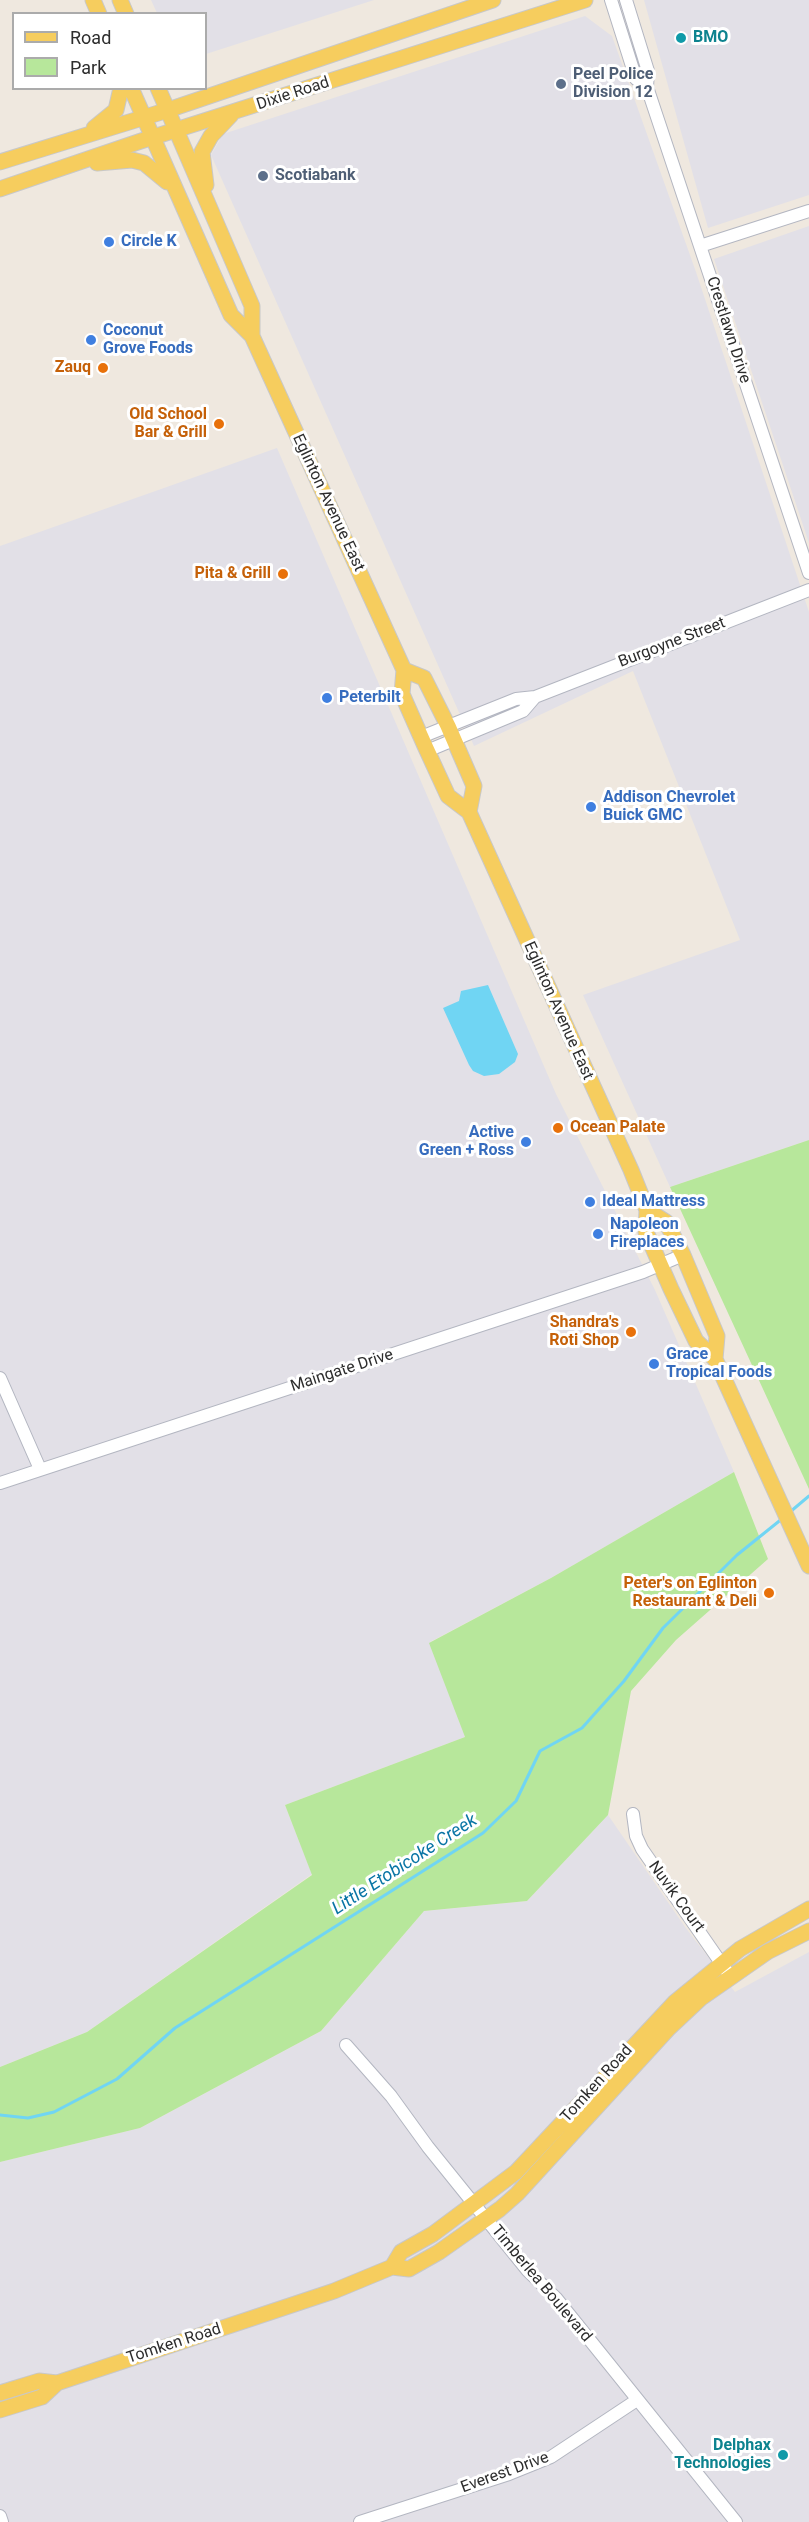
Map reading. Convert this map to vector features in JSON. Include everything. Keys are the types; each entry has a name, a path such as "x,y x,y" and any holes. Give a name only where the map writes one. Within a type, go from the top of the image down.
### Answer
{"main road":[{"name":"Dixie Road","path":"0,162 168,110 493,0"},
{"name":"Dixie Road","path":"0,189 152,138 585,0"},
{"path":"207,87 246,84"},
{"path":"81,136 106,120 116,110 121,90"},
{"name":"Eglinton Avenue East","path":"132,90 231,315 252,336 404,670 402,694 448,796 469,812 647,1210 646,1232 696,1341 715,1359 779,1505 809,1566"},
{"name":"Eglinton Avenue East","path":"159,90 174,131 210,205 252,306 252,336"},
{"path":"210,205 201,161 202,152 211,136 233,114"},
{"path":"68,167 132,160 154,169 177,190"},
{"path":"404,670 424,678 451,733 474,786 469,812"},
{"name":"Eglinton Avenue East","path":"647,1210 666,1222 683,1255 717,1335 715,1359"},
{"name":"Tomken Road","path":"392,2267 401,2252 433,2234 516,2172 649,2028 721,1962 761,1935 809,1909"},
{"name":"Tomken Road","path":"0,2410 42,2397 57,2383 334,2291 392,2267 409,2269 487,2219 540,2171 669,2028 730,1976 767,1952 809,1931"},
{"name":"Tomken Road","path":"0,2393 39,2381 57,2383"}],"street":[{"name":"Crestlawn Drive","path":"611,0 636,79 647,87"},
{"name":"Crestlawn Drive","path":"626,0 648,71 647,87 809,573"},
{"path":"700,246 809,212"},
{"name":"Burgoyne Street","path":"421,737 451,733 524,711 535,697 809,590"},
{"name":"Burgoyne Street","path":"427,751 451,733"},
{"name":"Maingate Drive","path":"0,1483 662,1265 683,1255"},
{"path":"0,1378 40,1468"},
{"name":"Nuvik Court","path":"633,1814 636,1836 642,1849 730,1976"},
{"name":"Timberlea Boulevard","path":"346,2045 392,2096 428,2147 528,2271 556,2298 736,2522"},
{"name":"Everest Drive","path":"360,2522 509,2474 551,2457 637,2400"},
{"path":"0,2516 2,2522"}],"shaded area":[{"path":"151,0 374,0 207,54 207,12 157,12"},
{"path":"644,0 809,0 809,195 708,228"},
{"path":"585,16 612,36 696,272 809,612 809,1140 670,1187 583,995 740,940 633,671 474,746 211,155 223,134"},
{"path":"809,226 809,543 714,259"},
{"path":"277,448 556,1094 655,1290 734,1472 551,1578 430,1642 465,1737 285,1805 312,1874 87,2032 0,2067 0,546"},
{"path":"608,1815 685,1927 735,1992 809,1952 809,2522 0,2522 0,2162 140,2128 321,2031 424,1911 527,1901"}],"green space":[{"path":"809,1140 809,1489 670,1187"},
{"path":"734,1472 768,1559 676,1640 631,1691 608,1815 527,1901 424,1911 321,2031 140,2128 0,2162 0,2067 87,2032 312,1875 285,1805 465,1737 429,1643 551,1578"}],"water":[{"path":"488,985 518,1054 515,1062 499,1074 484,1076 473,1071 469,1065 443,1008 459,1001 461,991"}],"waterway":[{"name":"Little Etobicoke Creek","path":"790,1512 809,1496"},
{"name":"Little Etobicoke Creek","path":"0,2115 28,2118 54,2112 117,2079 175,2028 483,1833 516,1801 540,1751 582,1728 624,1681 663,1628 737,1555 783,1518"}],"place":[{"name":"BMO","path":"681,38"},
{"name":"Peel Police Division 12","path":"561,84"},
{"name":"Scotiabank","path":"263,176"},
{"name":"Circle K","path":"109,242"},
{"name":"Coconut Grove Foods","path":"91,340"},
{"name":"Zauq","path":"103,368"},
{"name":"Old School Bar & Grill","path":"219,424"},
{"name":"Pita & Grill","path":"283,574"},
{"name":"Peterbilt","path":"327,698"},
{"name":"Addison Chevrolet Buick GMC","path":"591,807"},
{"name":"Ocean Palate","path":"558,1128"},
{"name":"Active Green + Ross","path":"526,1142"},
{"name":"Ideal Mattress","path":"590,1202"},
{"name":"Napoleon Fireplaces","path":"598,1234"},
{"name":"Shandra's Roti Shop","path":"631,1332"},
{"name":"Grace Tropical Foods","path":"654,1364"},
{"name":"Peter's on Eglinton Restaurant & Deli","path":"769,1593"},
{"name":"Delphax Technologies","path":"783,2455"}]}
